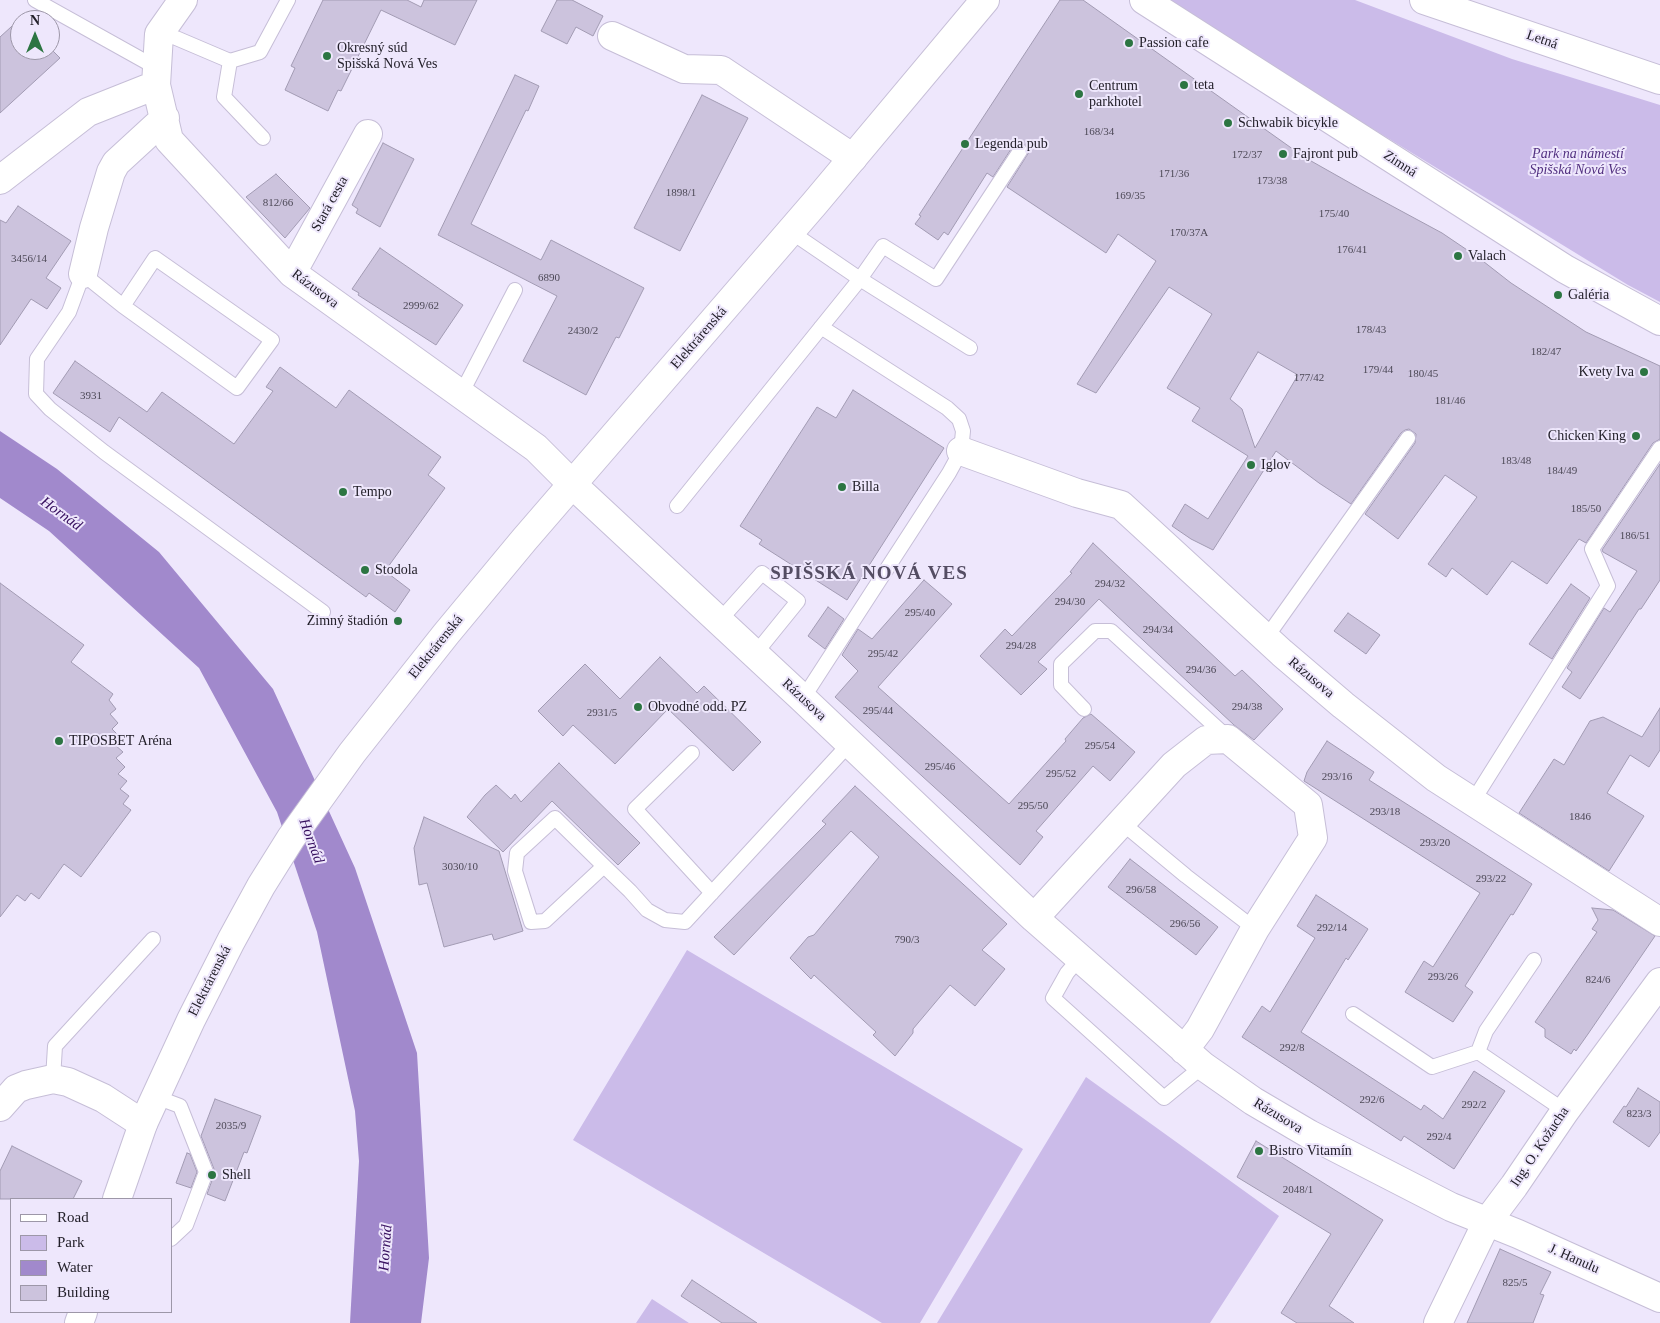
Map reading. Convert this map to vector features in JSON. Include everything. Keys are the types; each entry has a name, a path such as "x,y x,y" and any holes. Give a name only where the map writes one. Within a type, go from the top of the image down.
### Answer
{"street":[{"path":"83,274 94,228 111,172 116,163 167,129 157,77 159,34 184,0"},
{"name":"Elektrárenská","path":"117,1198 143,1124 191,1020 231,941 261,886 291,838 352,752 446,634 791,232 985,0"},
{"name":"Zimná","path":"1144,0 1565,269 1660,321"},
{"name":"Letná","path":"1424,0 1660,80"},
{"path":"612,36 684,69 721,70 853,158"},
{"path":"0,180 88,112 157,77"},
{"name":"Rázusova","path":"167,129 292,274 536,448 573,485 718,619 1034,918 1194,1058 1253,1101 1309,1134 1452,1207 1487,1222"},
{"name":"Stará cesta","path":"292,274 368,134"},
{"name":"Rázusova","path":"961,451 1077,492 1121,505 1266,638 1366,723 1436,778 1660,922"},
{"path":"1034,918 1174,764 1206,740 1228,739 1308,805 1313,838 1255,929 1200,1029 1194,1058"},
{"name":"Ing. O. Kožucha","path":"1438,1323 1487,1222 1565,1111 1660,982"},
{"path":"0,1107 16,1089 53,1079 68,1082 103,1098 143,1124"},
{"name":"J. Hanulu","path":"1487,1222 1660,1298"}],"lane":[{"path":"35,0 157,77"},
{"path":"159,34 176,38 230,62 260,52 288,0"},
{"path":"230,62 224,97 263,138"},
{"path":"677,506 860,279 883,246 936,279 1020,151"},
{"path":"791,232 860,279 970,348"},
{"path":"123,306 155,258 272,340 238,388 123,306 83,274 69,312 37,360 36,394 50,410 104,452 324,612"},
{"path":"461,394 515,290"},
{"path":"802,698 949,473 961,451 963,431 960,419 948,408 821,327"},
{"path":"1266,638 1408,438"},
{"path":"1473,801 1608,586 1592,549 1660,448"},
{"path":"718,619 728,611 762,573 798,601 755,654"},
{"path":"1084,709 1061,685 1061,664 1095,631 1111,631 1228,739"},
{"path":"604,866 545,921 531,922 515,871 517,853 555,818 604,866 647,910 665,920 684,922 850,743"},
{"path":"692,753 635,809 712,893"},
{"path":"1121,822 1186,876 1255,929"},
{"path":"53,1079 55,1046 153,939"},
{"path":"1079,959 1067,973 1053,998 1164,1098 1194,1058"},
{"path":"1353,1014 1432,1068 1478,1052 1486,1031 1534,960"},
{"path":"1478,1052 1565,1111"},
{"path":"156,1097 180,1106 206,1172 186,1224 172,1238"}],"green space":[{"name":"Park na námestí Spišská Nová Ves","path":"1166,0 1355,0 1512,59 1660,105 1660,302 1628,285 1211,30"},
{"path":"687,950 1023,1149 920,1323 882,1323 573,1140"},
{"path":"1086,1077 1279,1216 1210,1323 937,1323"},
{"path":"652,1299 689,1323 636,1323"}],"water":[{"name":"Hornád","path":"0,431 57,469 159,552 273,689 355,868 417,1053 429,1258 421,1323 350,1323 359,1161 355,1111 317,932 277,812 199,668 49,531 0,498"}],"building":[{"name":"Okresný súd Spišská Nová Ves","path":"323,0 407,0 421,7 424,0 477,0 455,45 381,10 341,91 338,90 328,111 285,90 295,68 291,66"},
{"path":"557,0 572,0 603,16 593,36 576,27 567,44 541,31"},
{"path":"1060,0 1083,0 1304,157 1442,233 1511,283 1586,332 1660,366 1660,439 1653,443 1586,543 1579,539 1547,584 1512,561 1487,595 1452,568 1446,577 1428,564 1477,497 1445,475 1398,539 1365,514 1415,443 1416,434 1409,429 1401,433 1351,504 1276,451 1213,550 1191,539 1172,526 1185,504 1208,519 1248,456 1192,421 1200,408 1167,388 1212,314 1169,287 1096,393 1077,384 1156,261 1118,234 1106,253 1007,187 1029,152 1028,147 1021,142 1013,146 993,177 987,173 948,235 944,232 938,240 915,224 921,216 919,215","holes":["1258,352 1298,375 1255,448 1242,409 1230,399"]},
{"path":"10,28 10,60 58,60 0,113 0,37"},
{"path":"515,75 539,86 471,224 541,260 551,240 644,288 619,338 616,337 586,395 523,361 557,296 438,235"},
{"path":"702,95 748,118 680,251 634,228"},
{"path":"383,143 414,159 380,227 356,213 358,209 352,205"},
{"path":"276,174 310,208 285,238 246,197"},
{"path":"18,206 71,241 46,278 61,288 47,309 31,299 0,345 0,220 6,223"},
{"path":"380,248 463,305 436,345 358,295 359,293 352,289"},
{"path":"75,361 147,412 162,392 234,444 273,391 266,387 280,367 336,408 349,390 441,457 428,475 445,488 385,571 410,590 395,612 369,593 366,597 119,417 110,432 53,393"},
{"name":"Billa","path":"853,390 944,448 847,600 759,544 762,540 740,526 817,407 836,418"},
{"path":"1660,464 1660,580 1580,699 1562,687 1572,672 1567,668 1604,608 1610,612 1637,571 1602,550"},
{"path":"1093,543 1235,676 1242,670 1283,709 1254,740 1234,725 1099,599 1038,662 1047,669 1021,695 980,656 1005,629 1012,636 1072,573 1070,572"},
{"path":"924,580 952,604 878,687 1009,804 1066,741 1065,739 1083,718 1091,714 1135,752 1110,781 1093,766 1036,831 1043,837 1020,865 835,697 858,671 842,655 858,629 872,639"},
{"name":"TIPOSBET Aréna","path":"0,583 84,645 71,662 113,694 109,700 116,709 110,714 118,723 112,729 121,738 114,744 123,752 116,758 125,767 118,774 127,781 120,789 129,796 123,804 131,810 81,877 64,864 39,899 31,893 25,901 17,895 0,917"},
{"path":"1571,584 1590,598 1552,659 1529,644"},
{"path":"828,607 844,619 825,649 808,636"},
{"path":"1348,613 1380,635 1366,654 1334,631"},
{"path":"660,657 697,693 704,686 761,742 733,771 668,709 615,764 573,725 563,736 538,711 585,664 620,699"},
{"path":"1660,708 1660,750 1649,767 1630,755 1607,793 1644,816 1609,871 1519,813 1554,759 1564,765 1590,721 1603,717 1642,737"},
{"path":"1327,741 1374,772 1369,780 1532,884 1465,986 1473,992 1453,1022 1405,992 1424,961 1433,967 1480,893 1304,781 1307,772"},
{"path":"559,763 640,843 618,865 552,801 503,852 467,817 496,785 511,799 515,794 521,802"},
{"path":"855,786 1007,924 982,950 1005,969 975,1006 950,985 913,1029 913,1033 895,1056 873,1035 876,1032 814,975 811,979 790,958 808,937 814,935 879,857 851,831 734,955 714,937 826,824 822,821"},
{"path":"424,817 499,851 523,931 494,940 492,934 444,947 427,883 419,885 414,848"},
{"path":"1130,859 1218,927 1196,955 1108,887"},
{"path":"1316,895 1368,929 1348,960 1346,958 1301,1032 1421,1110 1424,1105 1443,1119 1474,1071 1505,1091 1454,1169 1404,1136 1401,1141 1242,1037 1262,1006 1270,1012 1315,938 1297,926"},
{"path":"1592,908 1613,910 1655,936 1576,1051 1574,1049 1571,1054 1545,1037 1545,1029 1535,1022 1597,932 1592,929 1598,920"},
{"path":"1638,1088 1660,1102 1660,1132 1649,1147 1613,1122 1624,1106 1626,1107"},
{"path":"215,1099 261,1116 247,1153 244,1152 225,1201 207,1194 214,1175 214,1169 201,1136"},
{"path":"1256,1141 1383,1220 1329,1306 1354,1323 1297,1323 1281,1313 1331,1234 1237,1177"},
{"path":"12,1146 82,1181 74,1198 0,1199 0,1171"},
{"path":"187,1153 190,1154 197,1172 191,1188 176,1183"},
{"path":"1500,1249 1551,1272 1540,1294 1544,1295 1533,1323 1467,1323"},
{"path":"692,1280 757,1323 722,1323 681,1296"}],"place":[{"name":"Passion cafe","path":"1129,43"},
{"name":"Okresný súd Spišská Nová Ves","path":"327,56"},
{"name":"teta","path":"1184,85"},
{"name":"Centrum parkhotel","path":"1079,94"},
{"name":"Schwabik bicykle","path":"1228,123"},
{"name":"Legenda pub","path":"965,144"},
{"name":"Fajront pub","path":"1283,154"},
{"name":"Valach","path":"1458,256"},
{"name":"Galéria","path":"1558,295"},
{"name":"Kvety Iva","path":"1644,372"},
{"name":"Chicken King","path":"1636,436"},
{"name":"Iglov","path":"1251,465"},
{"name":"Billa","path":"842,487"},
{"name":"Tempo","path":"343,492"},
{"name":"Stodola","path":"365,570"},
{"name":"Zimný štadión","path":"398,621"},
{"name":"Obvodné odd. PZ","path":"638,707"},
{"name":"TIPOSBET Aréna","path":"59,741"},
{"name":"Bistro Vitamín","path":"1259,1151"},
{"name":"Shell","path":"212,1175"}],"district":[{"name":"SPIŠSKÁ NOVÁ VES","path":"869,574"}]}
